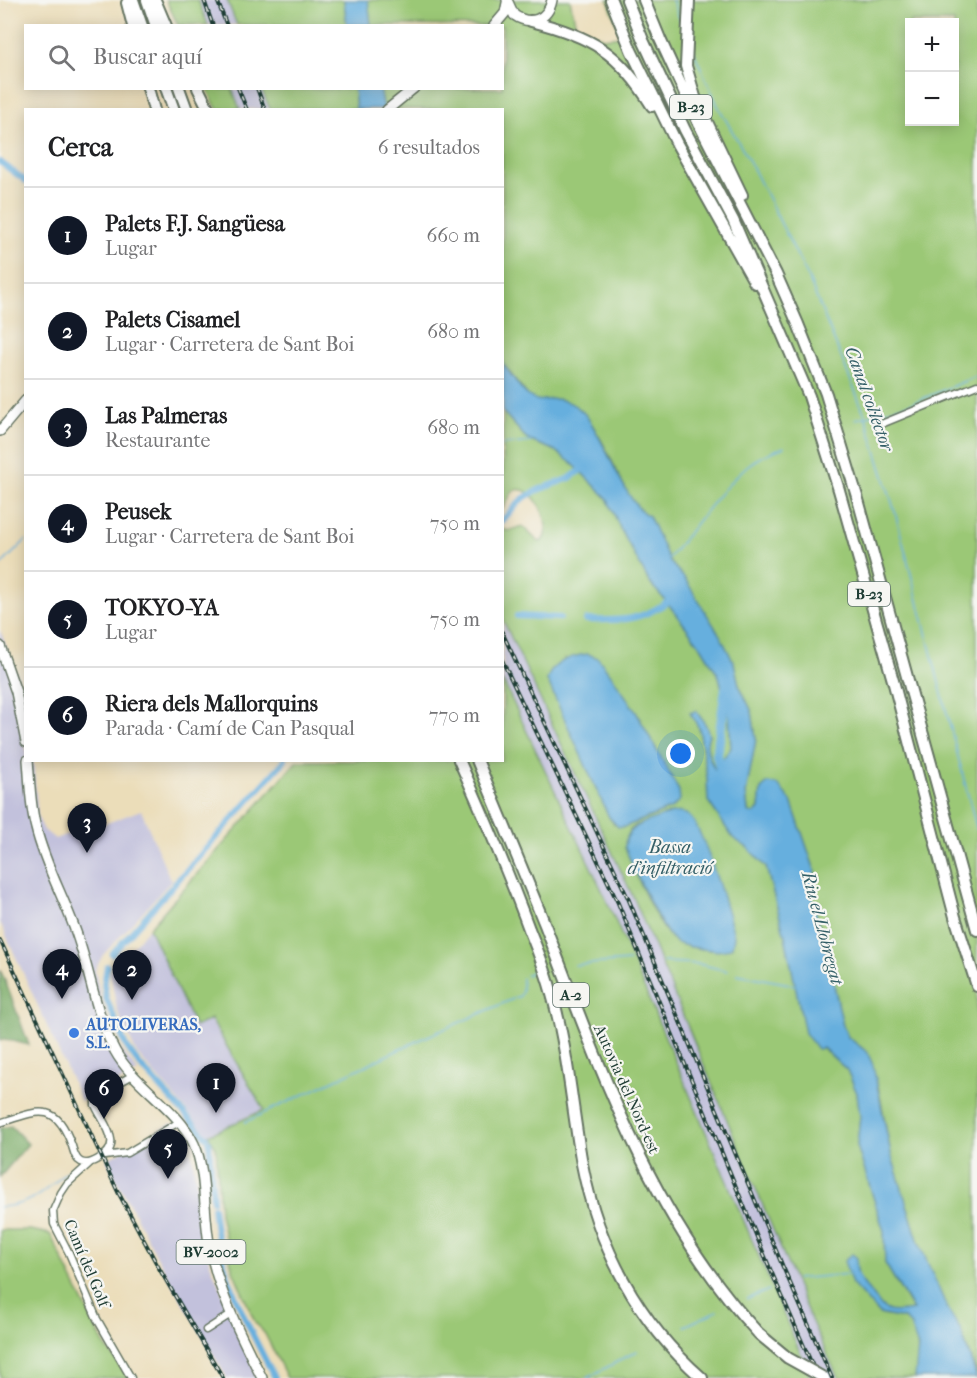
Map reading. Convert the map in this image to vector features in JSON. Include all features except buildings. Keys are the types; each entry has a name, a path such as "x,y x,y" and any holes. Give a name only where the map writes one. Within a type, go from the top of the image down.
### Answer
{"highway":[{"path":"126,0 132,24"},
{"path":"133,0 141,24"},
{"path":"147,0 155,24"},
{"path":"155,0 165,24"},
{"path":"611,0 631,50 677,144 743,264 776,316"},
{"name":"B-23","path":"627,0 685,130 733,220 809,396 839,490 894,684 955,917 977,986"},
{"name":"B-23","path":"644,0 698,122 751,225 798,324 826,394 860,503 977,930"},
{"path":"689,0 686,66 695,97 738,183 751,225"},
{"path":"531,21 555,26 584,37 617,60 631,74 677,144"},
{"path":"149,90 153,108"},
{"path":"167,90 173,108"},
{"path":"180,90 186,108"},
{"path":"199,90 208,108"},
{"name":"A-2","path":"460,762 516,893 548,981 562,1036 588,1189 616,1269 636,1303 661,1338 702,1378"},
{"name":"Autovia del Nord-est","path":"478,762 586,1034 640,1159 677,1224 722,1293 759,1334 788,1358 824,1378"}],"main road":[{"path":"507,2 511,12 518,18 531,21 545,15 552,0"},
{"path":"495,24 505,13 507,2"},
{"path":"495,24 518,18"},
{"path":"389,108 412,90"},
{"path":"0,432 24,402"},
{"path":"0,437 8,421"},
{"path":"0,646 16,692 24,732"},
{"name":"BV-2002","path":"28,762 32,808 41,846 79,940 107,1035 115,1051 133,1075 179,1122 194,1144 198,1157 209,1244 217,1278 231,1314 262,1378"}],"street":[{"path":"879,425 977,385"},
{"path":"104,1156 112,1149 112,1142 95,1105 95,1099 99,1094 133,1075"},
{"path":"0,1123 32,1112 45,1112 53,1115 65,1128 77,1159 90,1163"},
{"name":"Camí del Golf","path":"131,1378 97,1319 54,1224 53,1211 61,1193 90,1163 104,1156 127,1153 179,1122"},
{"path":"206,1330 231,1314"}],"shaded area":[{"path":"198,0 227,0 237,24 208,24"},
{"path":"232,90 261,90 270,108 240,108"},
{"path":"504,622 635,901 811,1320 838,1378 811,1378 797,1350 607,901 504,683"},
{"path":"0,630 19,681 24,704 24,762 33,762 38,818 44,830 55,839 141,810 171,881 103,955 95,970 101,1000 116,1043 138,1072 81,1101 0,922"},
{"path":"149,928 195,1026 210,1019 264,1111 208,1135 137,1054 117,1010 110,972"},
{"path":"172,1123 192,1156 209,1261 258,1378 227,1378 168,1277 106,1160"}],"green space":[{"path":"166,0 198,0 208,24 178,24"},
{"path":"227,0 344,0 347,24 237,24"},
{"path":"368,0 570,0 576,26 603,38 621,36 608,0 977,0 977,1375 960,1329 948,1310 919,1243 891,1154 879,1090 867,1052 848,1037 843,1026 810,889 815,871 791,801 761,789 759,809 754,813 748,812 746,793 756,739 752,712 739,685 734,663 685,579 670,562 649,516 633,502 595,431 555,399 540,402 529,397 504,365 504,108 384,108 380,90 504,90 504,24 371,24"},
{"path":"208,90 232,90 240,108 216,108"},
{"path":"261,90 354,90 356,108 270,108"},
{"path":"504,413 528,440 554,450 573,464 607,498 621,530 650,583 702,648 719,676 729,717 731,748 715,770 707,748 709,735 691,713 699,727 708,801 733,838 748,848 766,867 785,936 805,1032 847,1070 857,1093 860,1116 857,1146 884,1231 885,1263 913,1311 891,1312 881,1307 861,1283 855,1268 844,1261 863,1294 877,1312 903,1319 913,1329 918,1354 915,1378 838,1378 811,1320 635,901 504,622 504,529 508,531 522,526 541,542 546,527 535,499 521,490 513,491 504,506","holes":["565,659 636,712 679,791 666,811 624,827 614,824 609,817 547,680","672,813 734,936 732,947 718,951 696,948 673,940 652,910 625,848 630,830 635,826"]},
{"path":"504,683 607,901 811,1378 287,1378 265,1334 255,1322 232,1268 220,1214 216,1147 208,1135 264,1110 211,1019 195,1027 149,928 296,762 504,762"},
{"path":"0,970 29,1045 4,1039 0,1041"},
{"path":"11,1126 28,1144 0,1177 0,1128"},
{"path":"0,1230 30,1230 50,1234 104,1344 129,1378 0,1378"}],"water":[{"path":"344,0 368,0 371,24 347,24"},
{"path":"354,90 380,90 384,108 356,108"},
{"path":"504,365 528,396 538,400 562,400 574,405 591,422 623,485 640,510 649,516 670,562 685,579 721,637 734,663 739,685 752,712 756,739 746,793 748,812 754,813 759,809 761,789 768,783 778,785 791,801 815,871 810,890 843,1026 848,1037 867,1052 873,1065 891,1154 919,1243 948,1310 960,1329 977,1378 915,1378 918,1347 910,1324 904,1319 879,1314 852,1284 844,1261 852,1254 857,1258 856,1264 860,1278 881,1306 892,1312 913,1310 885,1263 884,1231 857,1146 860,1116 857,1093 847,1070 823,1048 817,1049 805,1033 785,936 766,867 748,848 733,838 708,801 707,778 699,728 690,713 696,711 706,725 709,735 708,753 715,769 731,748 729,717 719,676 702,648 650,583 621,530 607,498 573,464 554,450 528,440 504,413"},
{"path":"588,654 598,658 636,712 679,791 680,800 672,808 624,827 618,827 609,817 547,680 558,664 575,656"},
{"name":"Bassa d'infiltració","path":"672,813 688,815 702,837 734,936 732,947 729,949 718,951 677,943 664,927 648,899 625,848 629,833 635,828 649,820"}],"waterway":[{"name":"Canal col·lector","path":"672,0 683,27"},
{"name":"Canal col·lector","path":"692,48 718,106 752,166 808,277 865,415 895,512 977,830"},
{"path":"0,162 24,180"},
{"path":"856,419 910,404 977,376"},
{"path":"504,445 531,442"},
{"path":"668,559 736,476 756,460 784,447"},
{"path":"504,519 522,499 538,490 570,478 584,468"},
{"path":"0,566 24,542"},
{"path":"586,620 632,618 652,611 673,598"},
{"path":"517,616 560,618"},
{"name":"Riu el Llobregat","path":"722,776 717,755 726,688"},
{"path":"112,954 283,762"},
{"path":"575,965 629,961"},
{"path":"663,962 699,964 728,971"},
{"path":"107,966 104,984 106,998 126,1046 138,1063 206,1137"},
{"path":"526,975 533,971"},
{"path":"737,974 795,985"},
{"path":"245,1122 426,1037 520,996 522,978"},
{"path":"209,1142 213,1200"},
{"path":"0,1207 20,1204 32,1199 74,1167"},
{"path":"213,1207 227,1274 244,1316 275,1378"},
{"path":"796,1279 849,1274"},
{"path":"747,1299 769,1290"},
{"path":"685,1326 717,1311"},
{"path":"587,1378 637,1351"}],"railway":[{"path":"204,0 212,24"},
{"path":"217,0 226,24"},
{"path":"239,90 246,108"},
{"path":"258,90 264,108"},
{"path":"504,636 628,898 832,1378"},
{"path":"504,664 618,903 818,1378"},
{"path":"0,940 118,1192 223,1378"}],"place":[{"name":"Las Palmeras","path":"87,853"},
{"name":"Peusek","path":"62,999"},
{"name":"Palets Cisamel","path":"132,1000"},
{"name":"AUTOLIVERAS, S.L.","path":"74,1033"},
{"name":"Palets F.J. Sangüesa","path":"216,1113"},
{"name":"Riera dels Mallorquins","path":"104,1119"},
{"name":"TOKYO-YA","path":"168,1179"}]}
